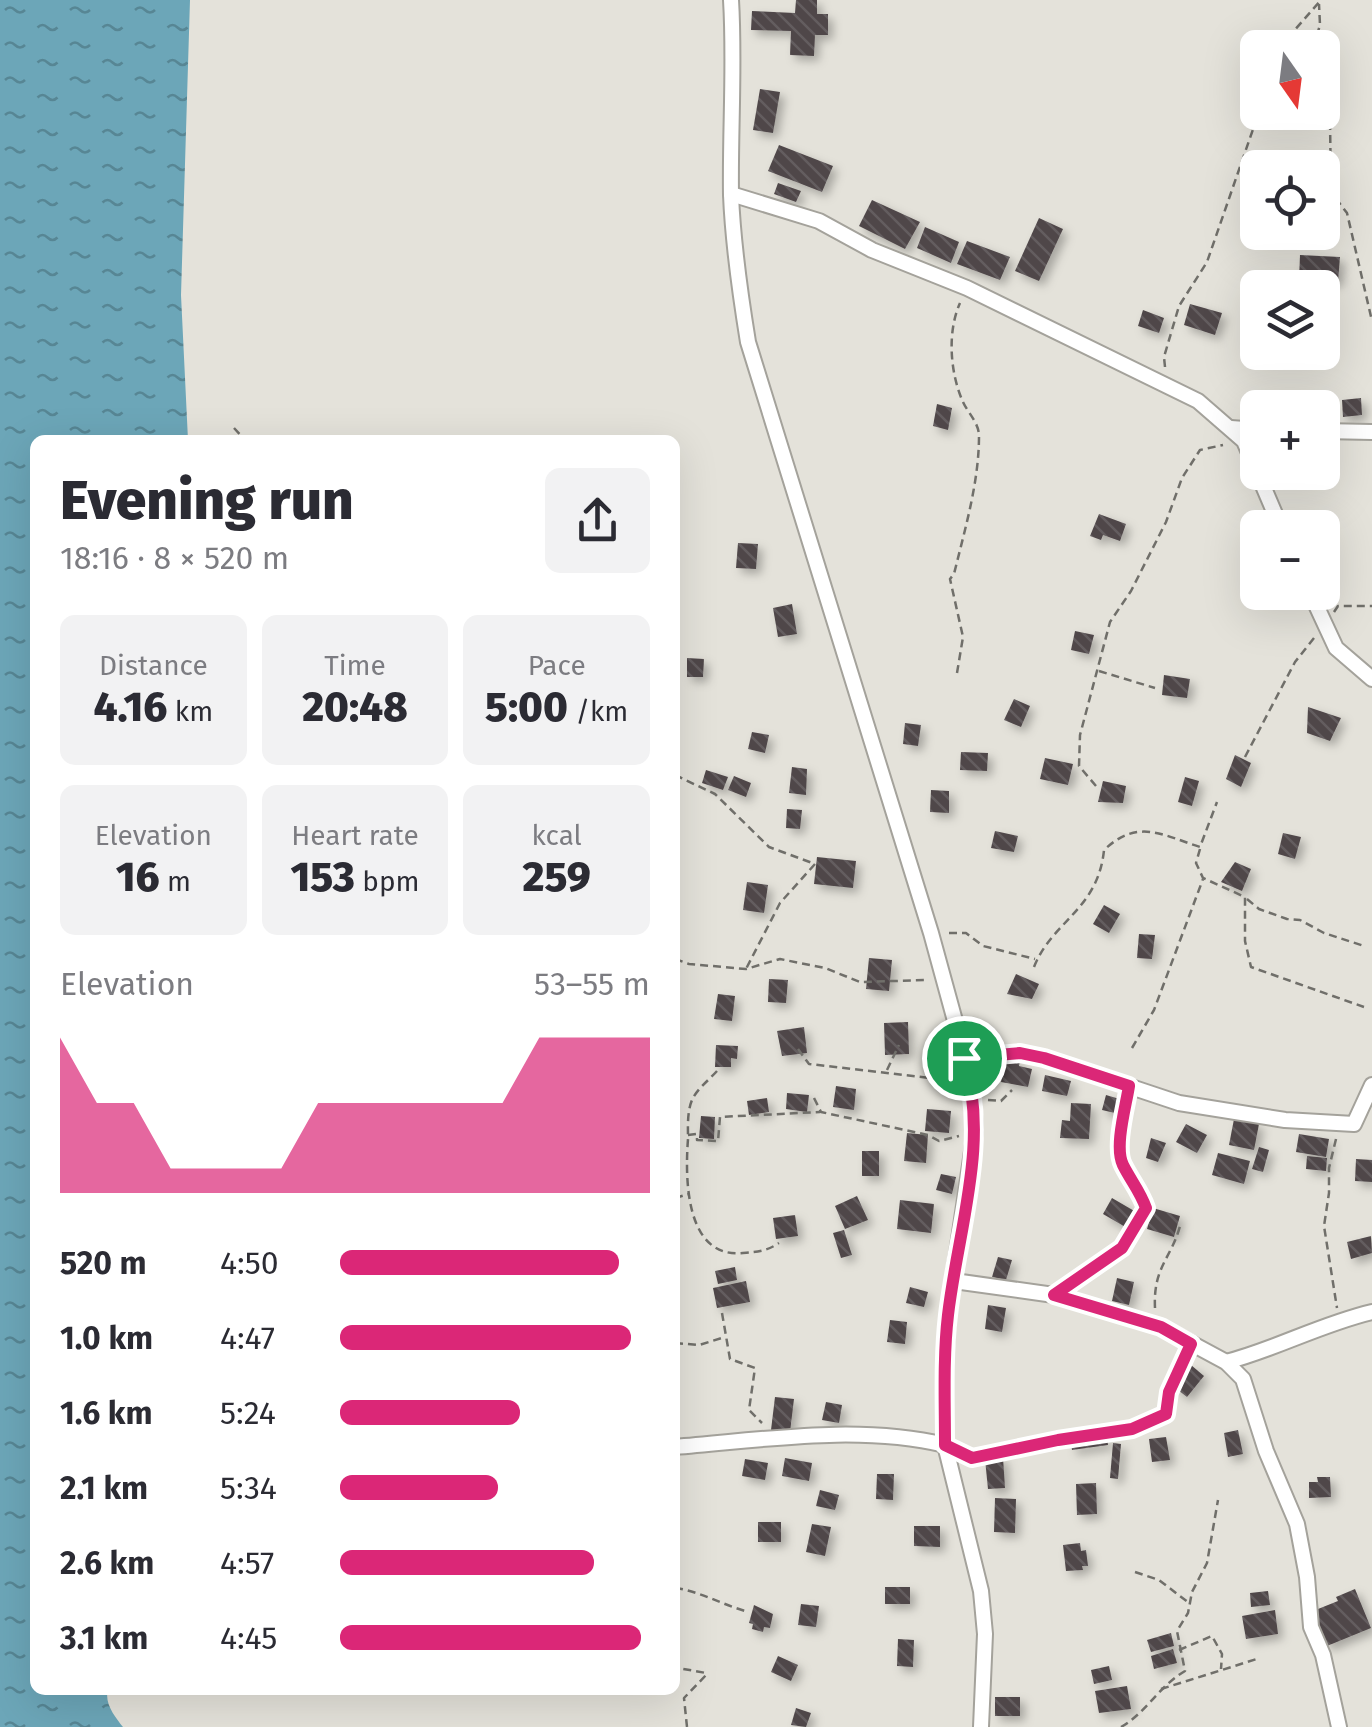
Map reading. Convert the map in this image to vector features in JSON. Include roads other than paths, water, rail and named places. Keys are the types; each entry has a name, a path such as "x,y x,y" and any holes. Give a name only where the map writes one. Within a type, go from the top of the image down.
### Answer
{"street":[{"path":"732,0 731,194 734,257 748,342 945,978 973,1090 975,1131 944,1376 945,1445 982,1590 986,1634 981,1727"},
{"path":"731,194 819,221 872,250 967,288 1198,401 1244,441 1273,510"},
{"path":"1232,428 1240,429"},
{"path":"1340,431 1372,432"},
{"path":"1318,610 1336,648 1372,679"},
{"path":"964,1058 1020,1053 1179,1103 1286,1120 1354,1124 1372,1086"},
{"path":"954,1281 1054,1295 1161,1327 1226,1362 1243,1379 1266,1451 1297,1524 1308,1577 1311,1627 1323,1655 1340,1727"},
{"path":"1226,1362 1262,1352 1338,1320 1372,1312"},
{"path":"680,1447 774,1437 895,1436 945,1445"}],"water":[{"path":"0,0 190,0 181,295 188,435 30,435 30,1695 107,1695 123,1727 0,1727"}]}
